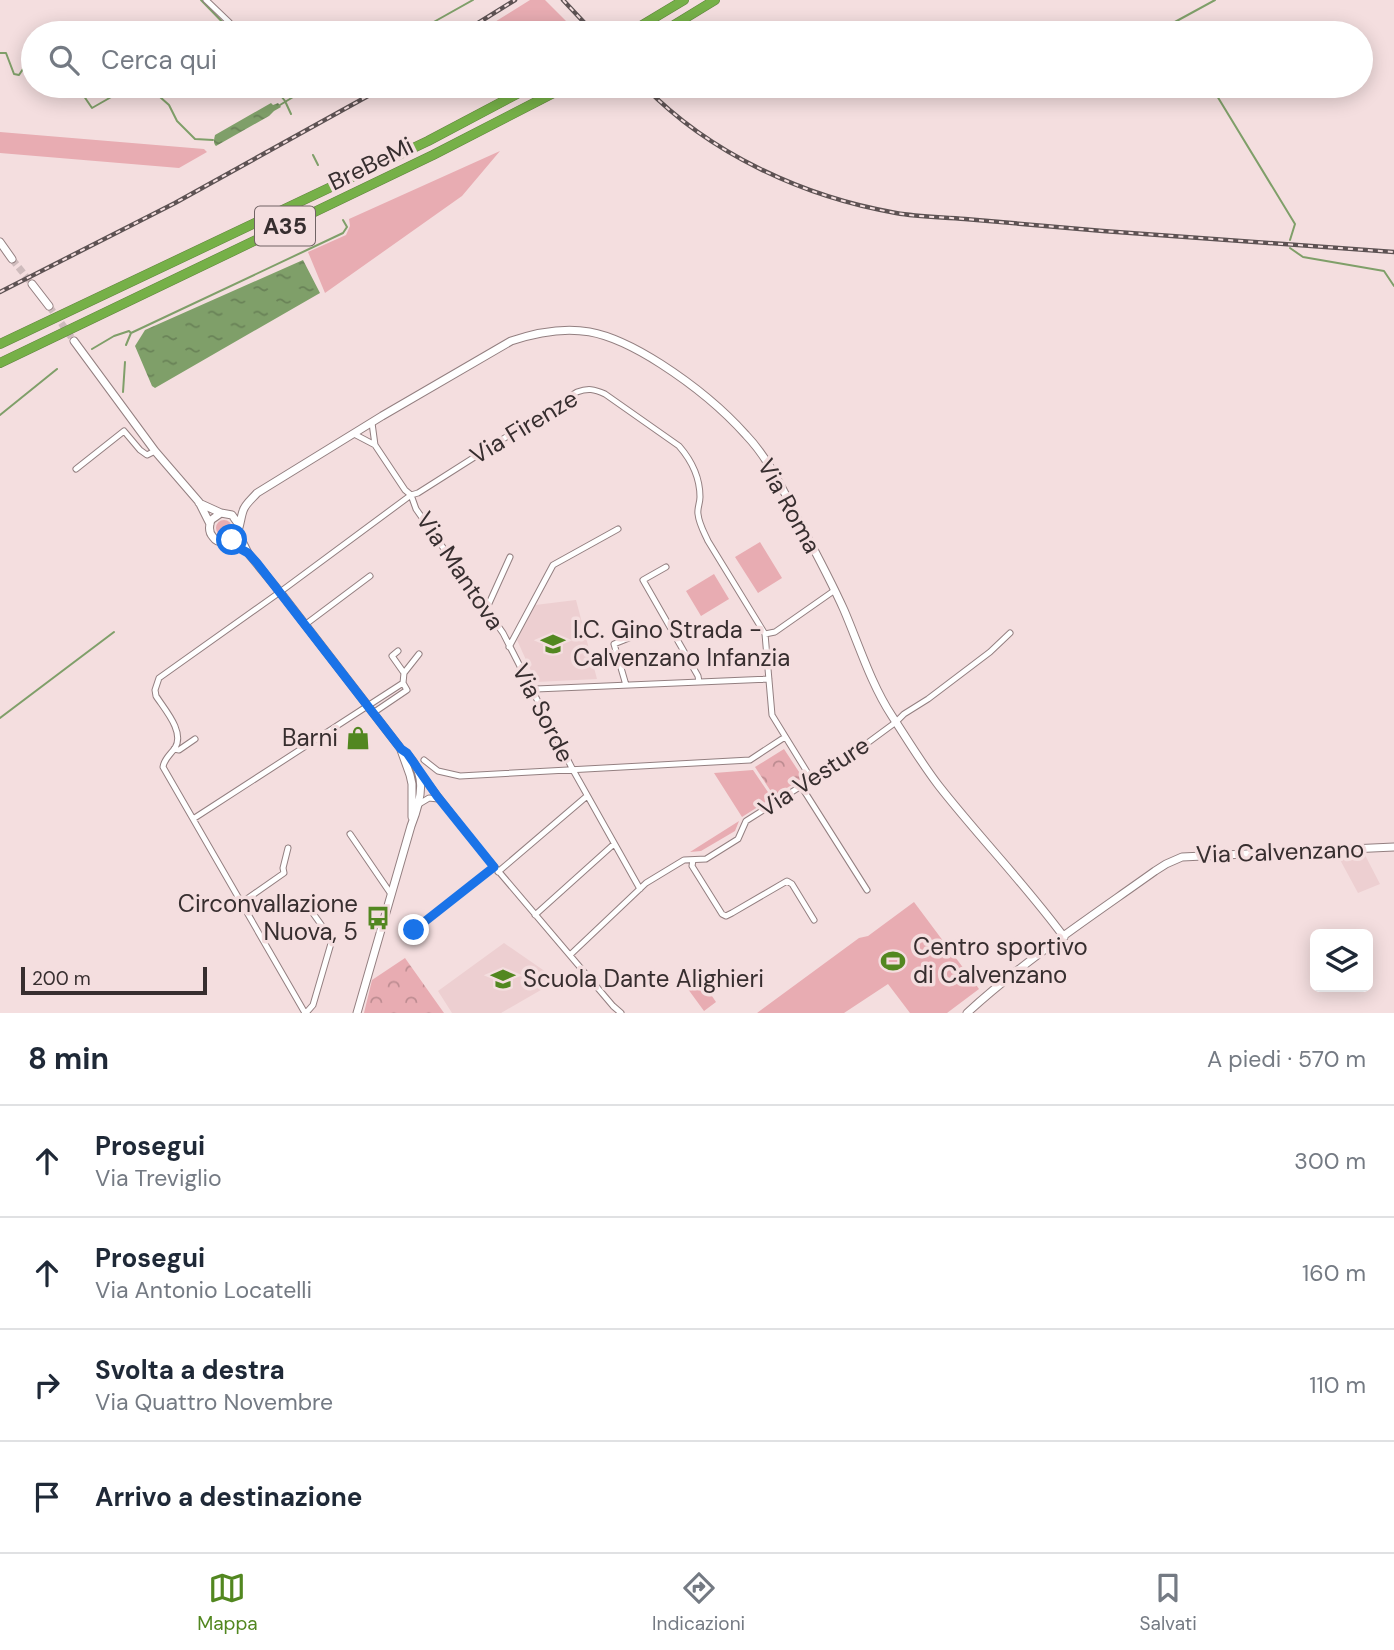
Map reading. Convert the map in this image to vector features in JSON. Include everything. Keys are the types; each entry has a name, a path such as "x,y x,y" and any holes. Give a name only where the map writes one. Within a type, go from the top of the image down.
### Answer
{"highway":[{"path":"649,21 684,0"},
{"path":"681,21 715,0"},
{"name":"BreBeMi","path":"0,344 428,141 509,98"},
{"name":"BreBeMi","path":"0,363 433,155 544,98"}],"street":[{"path":"206,0 228,21"},
{"path":"0,242 12,258"},
{"path":"32,284 49,306"},
{"name":"Via Roma","path":"225,513 243,508 257,493 512,341 533,334 580,330 619,340 639,350 709,399 747,436 773,471 835,590 877,689 896,722 937,783 1064,937"},
{"path":"74,341 155,451 198,502 214,538 248,553"},
{"name":"Via Firenze","path":"193,819 163,767 177,744 178,737 156,696 159,678 411,495 577,392 594,389 679,446 694,466 700,498 698,512 701,526 765,634 772,715 812,780"},
{"path":"372,423 374,444 411,495"},
{"path":"76,468 124,431 139,450 147,455 155,451"},
{"path":"354,434 374,444"},
{"name":"Via Mantova","path":"411,495 416,509 503,633 509,647"},
{"path":"198,502 235,518 248,553 306,624 418,775 621,1013"},
{"path":"228,542 238,529 243,508"},
{"path":"210,524 214,517 225,513"},
{"name":"Via Sorde","path":"618,529 553,565 509,647 573,771 640,889"},
{"path":"486,610 510,557"},
{"path":"666,567 643,580 699,682"},
{"path":"306,624 370,576"},
{"path":"765,634 775,632 835,590"},
{"name":"Via Vesture","path":"570,955 646,883 684,860 706,859 738,839 746,821 858,750 990,652 1010,633"},
{"path":"626,685 614,644 635,636"},
{"path":"398,652 392,656 404,673"},
{"path":"305,902 332,940 313,1005 306,1013 193,819 407,690 403,683 404,673 419,654"},
{"path":"532,691 768,679"},
{"path":"424,760 438,771 460,776 750,760 785,737"},
{"path":"174,749 179,750 195,739"},
{"path":"357,1013 419,804 421,788 418,775 407,753 401,749"},
{"path":"411,826 412,784 418,775"},
{"path":"412,784 438,797"},
{"path":"801,786 867,890"},
{"path":"414,930 587,796"},
{"path":"419,804 429,798 438,797"},
{"path":"350,834 391,894"},
{"path":"535,915 614,845"},
{"name":"Via Calvenzano","path":"967,1013 1064,937 1166,864 1182,856 1394,847"},
{"path":"241,903 284,873 288,848"},
{"path":"693,860 692,866 722,914 726,916 787,881 792,884 814,920"}],"shaded area":[{"name":"I.C. Gino Strada - Calvenzano Infanzia","path":"576,600 597,679 536,682 517,640 535,605"},
{"path":"1365,855 1380,884 1358,893 1338,856"},
{"name":"Scuola Dante Alighieri","path":"504,943 546,972 553,983 501,1013 452,1013 438,991"}],"green space":[{"path":"530,0 545,0 566,21 496,21"},
{"path":"0,132 204,149 207,152 179,168 0,153"},
{"path":"500,151 462,196 325,293 308,252 346,235 350,226 349,219"},
{"path":"221,520 227,520 232,528 230,534 221,536 216,531 216,525"},
{"path":"760,542 782,578 758,593 735,557"},
{"path":"714,574 729,599 701,616 686,591"},
{"path":"784,749 803,778 774,796 755,767"},
{"path":"753,770 772,798 742,817 714,773"},
{"path":"739,821 735,831 701,851 690,852"},
{"name":"Centro sportivo di Calvenzano","path":"914,902 979,989 947,1013 910,1013 888,984 844,1013 757,1013 859,938 868,936"},
{"path":"405,958 444,1013 364,1013 372,980"},
{"path":"699,977 716,1002 704,1011 685,985"}],"water":[{"path":"271,103 278,103 281,107 215,145 215,135"},
{"path":"303,260 320,293 155,388 152,386 135,346 145,330"}],"waterway":[{"path":"201,0 221,21"},
{"path":"436,21 473,0"},
{"path":"1177,21 1215,0"},
{"path":"0,53 6,53 14,74 19,75 21,72"},
{"path":"85,98 92,108 110,98"},
{"path":"161,98 169,105 177,121 195,139 213,140"},
{"path":"283,98 291,114"},
{"path":"280,105 291,98"},
{"path":"1218,98 1295,224 1290,240"},
{"path":"313,155 318,165"},
{"path":"126,345 131,333 343,233 347,227 343,220"},
{"path":"1290,248 1303,257 1384,271 1394,286"},
{"path":"92,349 114,336 129,331 131,333"},
{"path":"123,392 125,362"},
{"path":"0,415 57,369"},
{"path":"0,718 114,632"}],"tunnel":[{"path":"12,259 32,284"},
{"path":"49,306 74,341"}],"railway":[{"path":"481,21 515,0"},
{"path":"563,0 583,21"},
{"path":"0,292 175,203 364,98"},
{"path":"657,98 698,132 760,169 793,184 861,206 922,216 1394,252"}],"place":[{"name":"I.C. Gino Strada - Calvenzano Infanzia","path":"553,644"},
{"name":"Barni","path":"358,738"},
{"name":"Circonvallazione Nuova, 5","path":"378,918"},
{"name":"Centro sportivo di Calvenzano","path":"893,961"},
{"name":"Scuola Dante Alighieri","path":"503,979"}],"route":[{"path":"232,540 228,542 248,553 280,592 494,867 414,930"}]}
